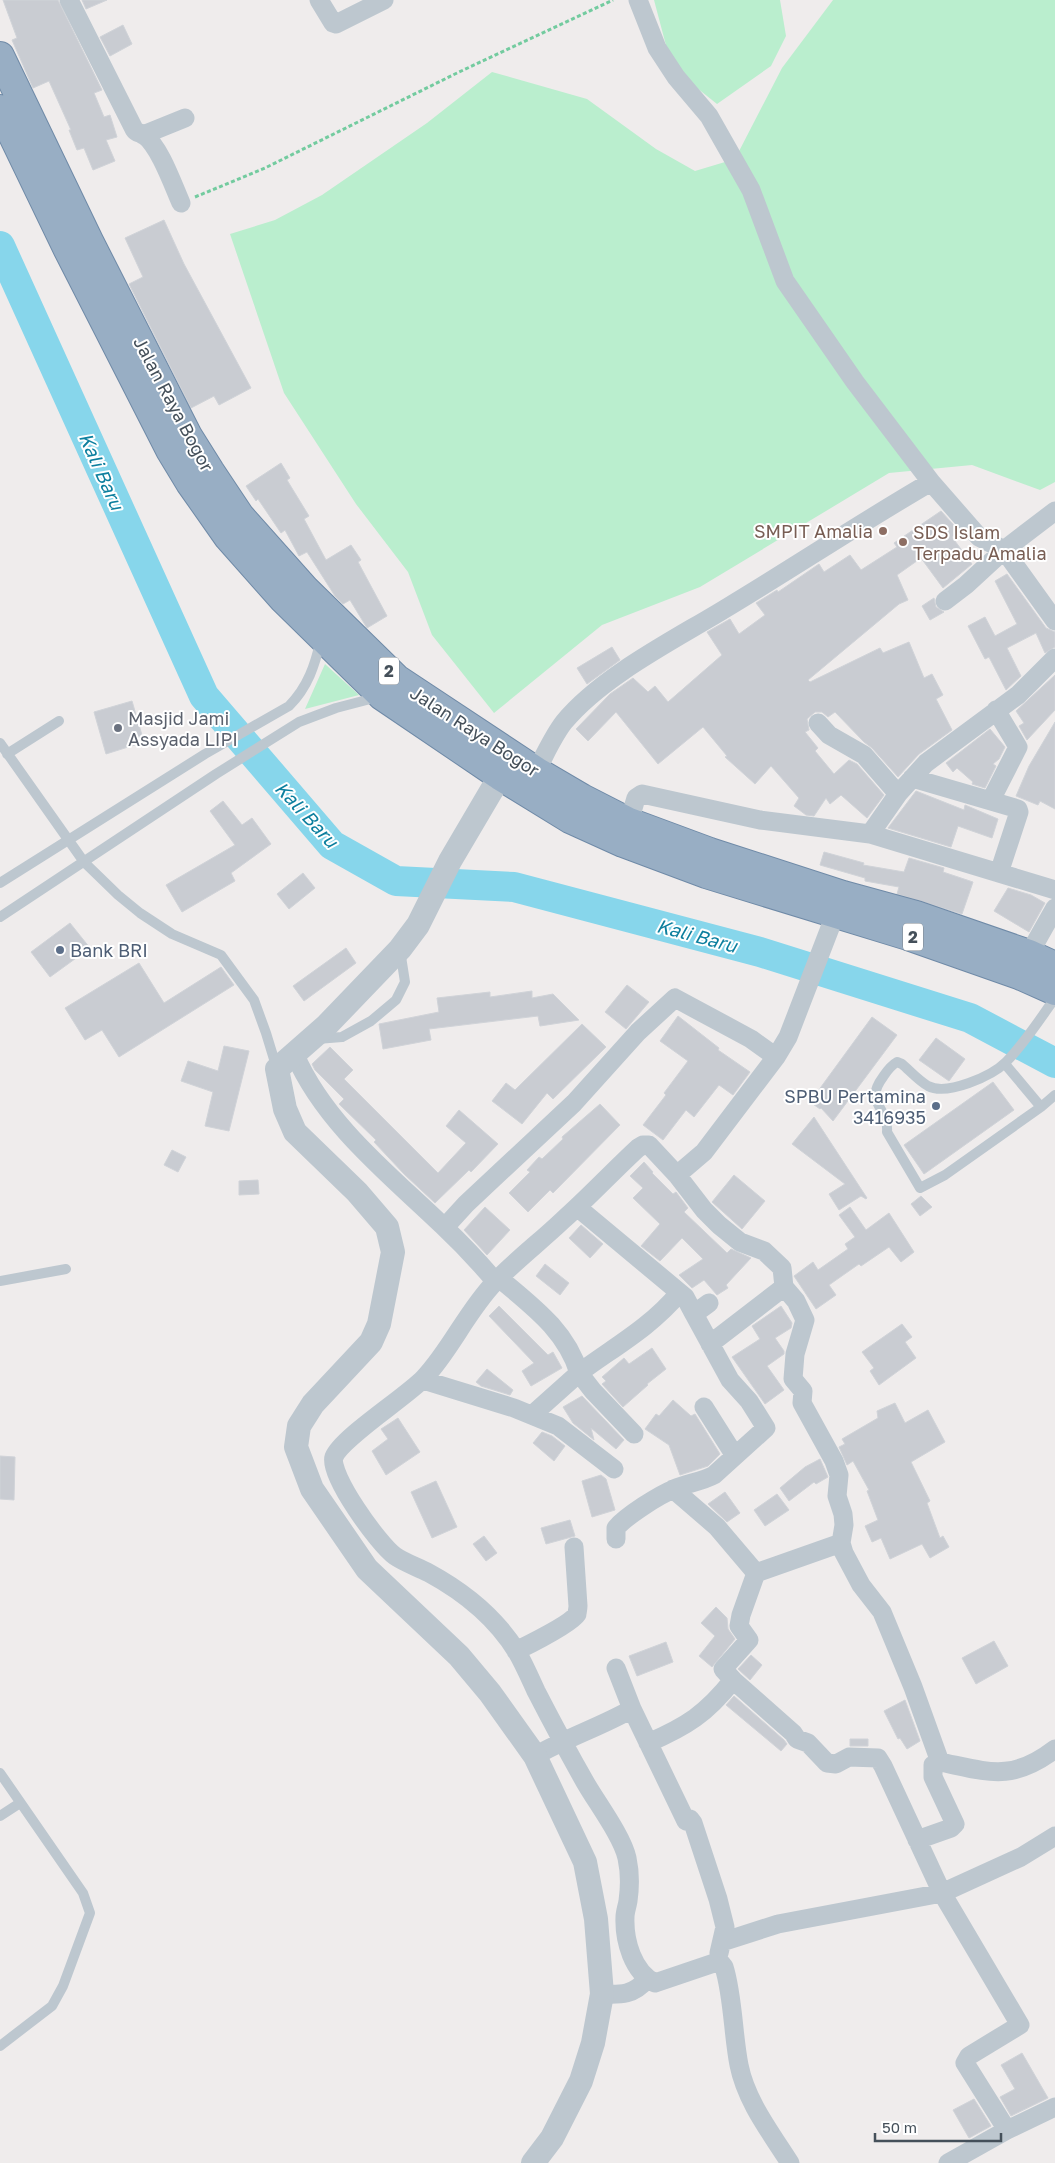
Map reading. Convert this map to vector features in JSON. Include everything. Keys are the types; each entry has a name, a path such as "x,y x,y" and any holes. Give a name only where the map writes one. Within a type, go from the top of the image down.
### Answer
{"highway":[{"name":"Jalan Raya Bogor","path":"0,56 89,241 188,436 240,516 305,589 397,679 536,771 582,798 629,822 840,904 908,936 1019,975 1053,998"},
{"name":"Jalan Raya Bogor","path":"0,109 68,250 170,450 190,483 228,537 283,599 382,696 500,776 570,819 623,843 706,874 840,904 916,915 1029,954 1055,966"}],"street":[{"path":"69,0 134,129 137,133 143,135 163,161 181,203"},
{"path":"319,0 330,19 336,24 384,0"},
{"path":"638,0 656,48 676,77 709,116 751,190 785,281 855,382 931,482 978,538 1004,550 1055,620"},
{"path":"143,135 186,118"},
{"path":"536,771 564,723 591,696 634,665 825,548 869,517 931,482"},
{"path":"945,600 966,586 1004,550 1055,511"},
{"path":"870,834 898,794 926,763 1018,695 1055,658"},
{"path":"991,800 1018,747 996,710"},
{"path":"818,723 829,735 864,755 898,794"},
{"path":"500,776 450,861 418,925 400,949 294,1055 285,1109 295,1132 357,1192 387,1227 393,1252 380,1324 371,1342 313,1404 299,1426 296,1446 312,1488 367,1569 459,1656 490,1693 535,1756 585,1862 596,1919 602,1994 594,2043 581,2081 552,2138 532,2163"},
{"path":"912,778 1018,809 1019,812 999,873"},
{"path":"629,822 636,798 642,794 760,820 870,834 1055,890"},
{"path":"678,1175 704,1152 776,1057 788,1037 840,904"},
{"path":"1029,954 1055,908"},
{"path":"445,1227 466,1204 574,1103 638,1032 676,998 751,1039 776,1057"},
{"path":"294,1055 324,1105 383,1169 445,1227 497,1280 556,1329 574,1355 579,1373 634,1434"},
{"path":"718,1962 655,1983 648,1979 636,1964 628,1941 625,1917 628,1903 629,1876 625,1851 562,1741 516,1651 490,1617 472,1602 448,1584 395,1557 384,1547 364,1521 333,1464 336,1453 342,1446 423,1380 473,1309 497,1280 643,1145 649,1145 678,1175 704,1210 719,1226 740,1242 764,1251 782,1268 784,1287 796,1301 806,1320 795,1354 793,1379 802,1391 802,1404 834,1462 839,1475 837,1496 844,1525 842,1543 844,1552 860,1585 882,1612 913,1687 940,1762"},
{"path":"577,1207 679,1293 702,1309 710,1344 730,1380 749,1401 766,1428 736,1456 706,1479 673,1489 620,1523 616,1528 616,1539"},
{"path":"710,1344 784,1287"},
{"path":"532,1415 579,1373 647,1326 665,1310 679,1293"},
{"path":"423,1380 532,1415 558,1426 614,1469"},
{"path":"704,1407 736,1456"},
{"path":"673,1489 717,1527 756,1573"},
{"path":"756,1573 842,1543"},
{"path":"516,1651 577,1614 574,1547"},
{"path":"756,1573 739,1626 750,1640 723,1669 793,1733 796,1739 808,1743 828,1763 836,1764 850,1757 878,1758 942,1893 1020,2025 969,2056 965,2063 1007,2130"},
{"path":"616,1668 632,1710 686,1821 690,1819 693,1824 718,1899 725,1927 718,1962"},
{"path":"648,1743 675,1731 697,1718 714,1704 733,1680"},
{"path":"535,1756 562,1741 632,1710"},
{"path":"917,1840 954,1826 932,1773 933,1765 940,1762 996,1773 1024,1768 1044,1758 1055,1749"},
{"path":"722,1942 778,1924 942,1893 1021,1857 1055,1836"},
{"path":"718,1962 725,1970 739,2066 744,2082 760,2115 790,2163"},
{"path":"602,1994 623,1995 633,1992 648,1979"},
{"path":"948,2163 1007,2130 1055,2107"}],"lane":[{"path":"0,883 205,754 289,706 299,696 310,677 321,638"},
{"path":"0,917 216,774 299,722 336,708 382,696"},
{"path":"289,706 299,722"},
{"path":"7,754 60,721"},
{"path":"0,744 84,862 118,895 140,913 172,934 221,955 294,1055 342,1037 371,1021 396,1000 405,982 400,949"},
{"path":"1053,998 1008,1060 977,1080 940,1089 928,1086 897,1062 892,1065 874,1088 874,1095 887,1126 886,1132 920,1188 945,1175 1053,1097"},
{"path":"1008,1060 1041,1107"},
{"path":"0,1281 66,1269"},
{"path":"0,1773 83,1893 90,1913 63,1986 52,2006 0,2046"},
{"path":"0,1816 20,1803"}],"path":[{"path":"181,203 265,168 456,73 613,0"}],"green space":[{"path":"654,0 780,0 786,36 771,66 717,104 672,68"},
{"path":"833,0 1055,0 1055,482 1040,490 972,465 889,473 700,587 602,625 494,713 432,635 408,572 356,504 284,393 230,234 275,220 322,195 427,123 492,72 587,99 656,149 695,171 735,159 782,68"},
{"path":"325,664 359,695 305,709"}],"building":[{"path":"3,0 58,0 102,90 94,93 104,117 110,115 117,137 106,140 115,161 93,170 84,148 77,150 69,130 71,130 49,81 33,88 12,40 17,38"},
{"path":"82,0 107,0 86,9"},
{"path":"123,25 132,44 110,56 100,37"},
{"path":"164,220 184,264 251,388 219,405 214,396 191,408 129,284 143,277 125,238"},
{"path":"281,463 290,478 287,480 309,516 304,519 326,560 351,545 361,560 358,562 387,616 367,628 350,600 343,604 335,596 307,552 299,556 285,530 281,533 258,499 256,501 246,486"},
{"path":"941,511 960,532 952,537 972,564 943,588 921,558 897,575 908,600 899,604 808,680 810,682 880,648 883,653 909,642 924,678 932,674 943,695 936,699 952,730 919,754 898,777 872,748 835,712 828,717 822,712 815,712 807,719 809,730 805,732 818,748 815,751 834,774 849,760 857,764 884,795 867,818 841,795 830,804 826,798 814,816 806,815 794,806 799,798 771,766 755,784 725,757 727,756 703,727 658,764 616,712 588,741 576,729 610,694 633,678 648,692 655,686 668,702 722,655 707,632 730,619 739,634 765,615 756,603 777,590 778,592 819,564 824,572 850,555 861,570 897,547 894,543"},
{"path":"1007,574 1046,628 1055,632 1055,647 1045,653 1036,633 1007,648 1021,676 1006,690 989,657 985,659 968,626 985,617 995,636 1017,624 995,581"},
{"path":"934,598 936,607 944,612 930,620 922,606"},
{"path":"612,647 620,660 587,684 577,668"},
{"path":"1055,675 1055,710 1027,740 1019,726 1024,723 1016,711"},
{"path":"132,701 144,742 106,754 94,712"},
{"path":"1055,722 1055,809 1040,801 1038,805 1016,796 1029,766"},
{"path":"990,729 1005,747 999,759 993,764 996,766 985,788 972,784 973,782 957,768 953,772 946,763"},
{"path":"916,791 964,810 965,805 998,819 992,838 958,826 951,847 888,828"},
{"path":"223,801 242,825 252,818 271,844 231,873 235,881 182,912 166,885 235,845 210,811"},
{"path":"824,852 864,863 863,865 904,872 909,858 944,868 943,872 973,882 962,914 897,894 899,887 865,881 865,878 820,865"},
{"path":"303,873 315,888 289,909 277,894"},
{"path":"1008,888 1031,895 1045,903 1029,932 994,911"},
{"name":"Bank BRI","path":"70,923 90,948 50,977 31,952"},
{"path":"346,948 356,963 304,1001 293,986"},
{"path":"139,963 164,1003 221,967 234,985 119,1057 102,1030 85,1040 65,1008"},
{"path":"627,985 649,1002 626,1029 605,1012"},
{"path":"532,991 532,998 553,994 579,1020 540,1026 538,1016 429,1029 431,1040 383,1049 379,1024 439,1012 437,998 490,992 490,997"},
{"path":"678,1016 719,1048 718,1050 750,1072 733,1095 719,1085 694,1117 686,1110 663,1140 643,1125 666,1095 664,1093 688,1061 660,1041"},
{"path":"872,1017 897,1035 833,1121 821,1108 810,1102"},
{"path":"582,1024 606,1047 553,1099 547,1093 522,1124 492,1101 506,1083 515,1090"},
{"path":"936,1038 965,1059 949,1081 919,1060"},
{"path":"224,1046 249,1051 229,1131 205,1126 213,1092 181,1081 188,1061 218,1071"},
{"path":"330,1047 353,1070 344,1079 438,1173 466,1143 446,1126 459,1110 498,1144 471,1172 469,1170 435,1203 404,1174 374,1142 376,1140 339,1104 344,1099 315,1070 312,1064"},
{"path":"993,1082 1014,1110 924,1174 904,1145"},
{"path":"600,1104 620,1125 553,1193 550,1190 528,1212 509,1193 530,1172 527,1170 539,1157 542,1159 563,1139 562,1137"},
{"path":"814,1117 866,1199 861,1196 839,1210 829,1194 845,1184 792,1144"},
{"path":"172,1150 186,1157 178,1172 164,1165"},
{"path":"644,1162 673,1194 676,1192 688,1208 684,1212 727,1253 731,1249 751,1258 726,1285 728,1288 717,1295 704,1280 692,1288 679,1275 703,1259 682,1238 660,1261 641,1246 660,1224 633,1198 643,1188 630,1176"},
{"path":"734,1175 765,1201 742,1229 712,1202"},
{"path":"258,1180 259,1194 239,1195 239,1181"},
{"path":"921,1196 932,1207 920,1216 911,1204"},
{"path":"485,1207 510,1230 487,1255 464,1230"},
{"path":"850,1207 866,1230 889,1213 914,1252 901,1262 889,1247 861,1266 859,1264 829,1285 836,1295 816,1309 794,1276 813,1262 818,1270 848,1249 845,1244 855,1237 839,1215"},
{"path":"581,1225 603,1244 590,1258 569,1238"},
{"path":"545,1264 569,1283 560,1295 536,1276"},
{"path":"499,1306 548,1355 553,1352 562,1368 531,1386 522,1371 534,1363 489,1316"},
{"path":"781,1306 792,1323 791,1328 775,1338 784,1354 767,1366 784,1390 765,1404 732,1357 760,1339 752,1326"},
{"path":"902,1324 912,1337 905,1342 916,1358 879,1385 870,1371 874,1368 862,1352"},
{"path":"652,1348 666,1369 623,1407 602,1384 606,1381 602,1377 624,1358 629,1364"},
{"path":"487,1369 513,1390 510,1395 481,1386 476,1382"},
{"path":"582,1396 624,1440 616,1449 591,1428 594,1440 573,1423 563,1407"},
{"path":"673,1400 691,1416 695,1414 720,1454 708,1466 680,1475 669,1445 645,1429 656,1414 659,1416"},
{"path":"895,1403 905,1423 928,1410 945,1442 911,1462 930,1501 927,1503 940,1538 943,1536 949,1547 930,1558 922,1544 890,1559 881,1538 872,1542 865,1526 878,1520 867,1491 869,1490 853,1461 847,1465 839,1447 845,1444 842,1439 878,1418 877,1411"},
{"path":"398,1418 420,1452 386,1475 372,1451 388,1439 381,1429"},
{"path":"542,1432 552,1436 565,1446 554,1461 533,1443"},
{"path":"0,1456 15,1457 14,1500 0,1499"},
{"path":"820,1459 828,1477 816,1484 814,1482 789,1501 780,1488 805,1467"},
{"path":"601,1475 606,1479 615,1510 592,1517 582,1481"},
{"path":"436,1481 457,1527 432,1538 411,1492"},
{"path":"725,1492 740,1513 727,1522 708,1504"},
{"path":"777,1494 789,1510 765,1526 754,1510"},
{"path":"570,1520 575,1536 546,1544 541,1528"},
{"path":"484,1536 497,1553 486,1561 473,1544"},
{"path":"716,1607 727,1618 728,1629 735,1639 712,1667 699,1656 715,1636 701,1623"},
{"path":"994,1641 1008,1666 976,1684 962,1658"},
{"path":"666,1642 673,1662 637,1676 629,1656"},
{"path":"751,1655 762,1665 750,1680 738,1669"},
{"path":"734,1696 784,1740 787,1744 781,1751 726,1705"},
{"path":"905,1700 920,1741 907,1749 900,1738 898,1739 884,1711"},
{"path":"850,1739 868,1739 868,1746 850,1746"},
{"path":"1022,2053 1048,2098 1011,2116 1000,2097 1015,2089 1001,2065"},
{"path":"974,2099 991,2126 969,2138 953,2110"}],"waterway":[{"name":"Kali Baru","path":"0,246 204,696 332,845 396,881 514,887 760,952 970,1018 1055,1063"}],"place":[{"name":"SMPIT Amalia","path":"883,531"},
{"name":"SDS Islam Terpadu Amalia","path":"903,542"},
{"name":"Masjid Jami Assyada LIPI","path":"118,728"},
{"name":"Bank BRI","path":"60,950"},
{"name":"SPBU Pertamina 3416935","path":"936,1106"}]}
